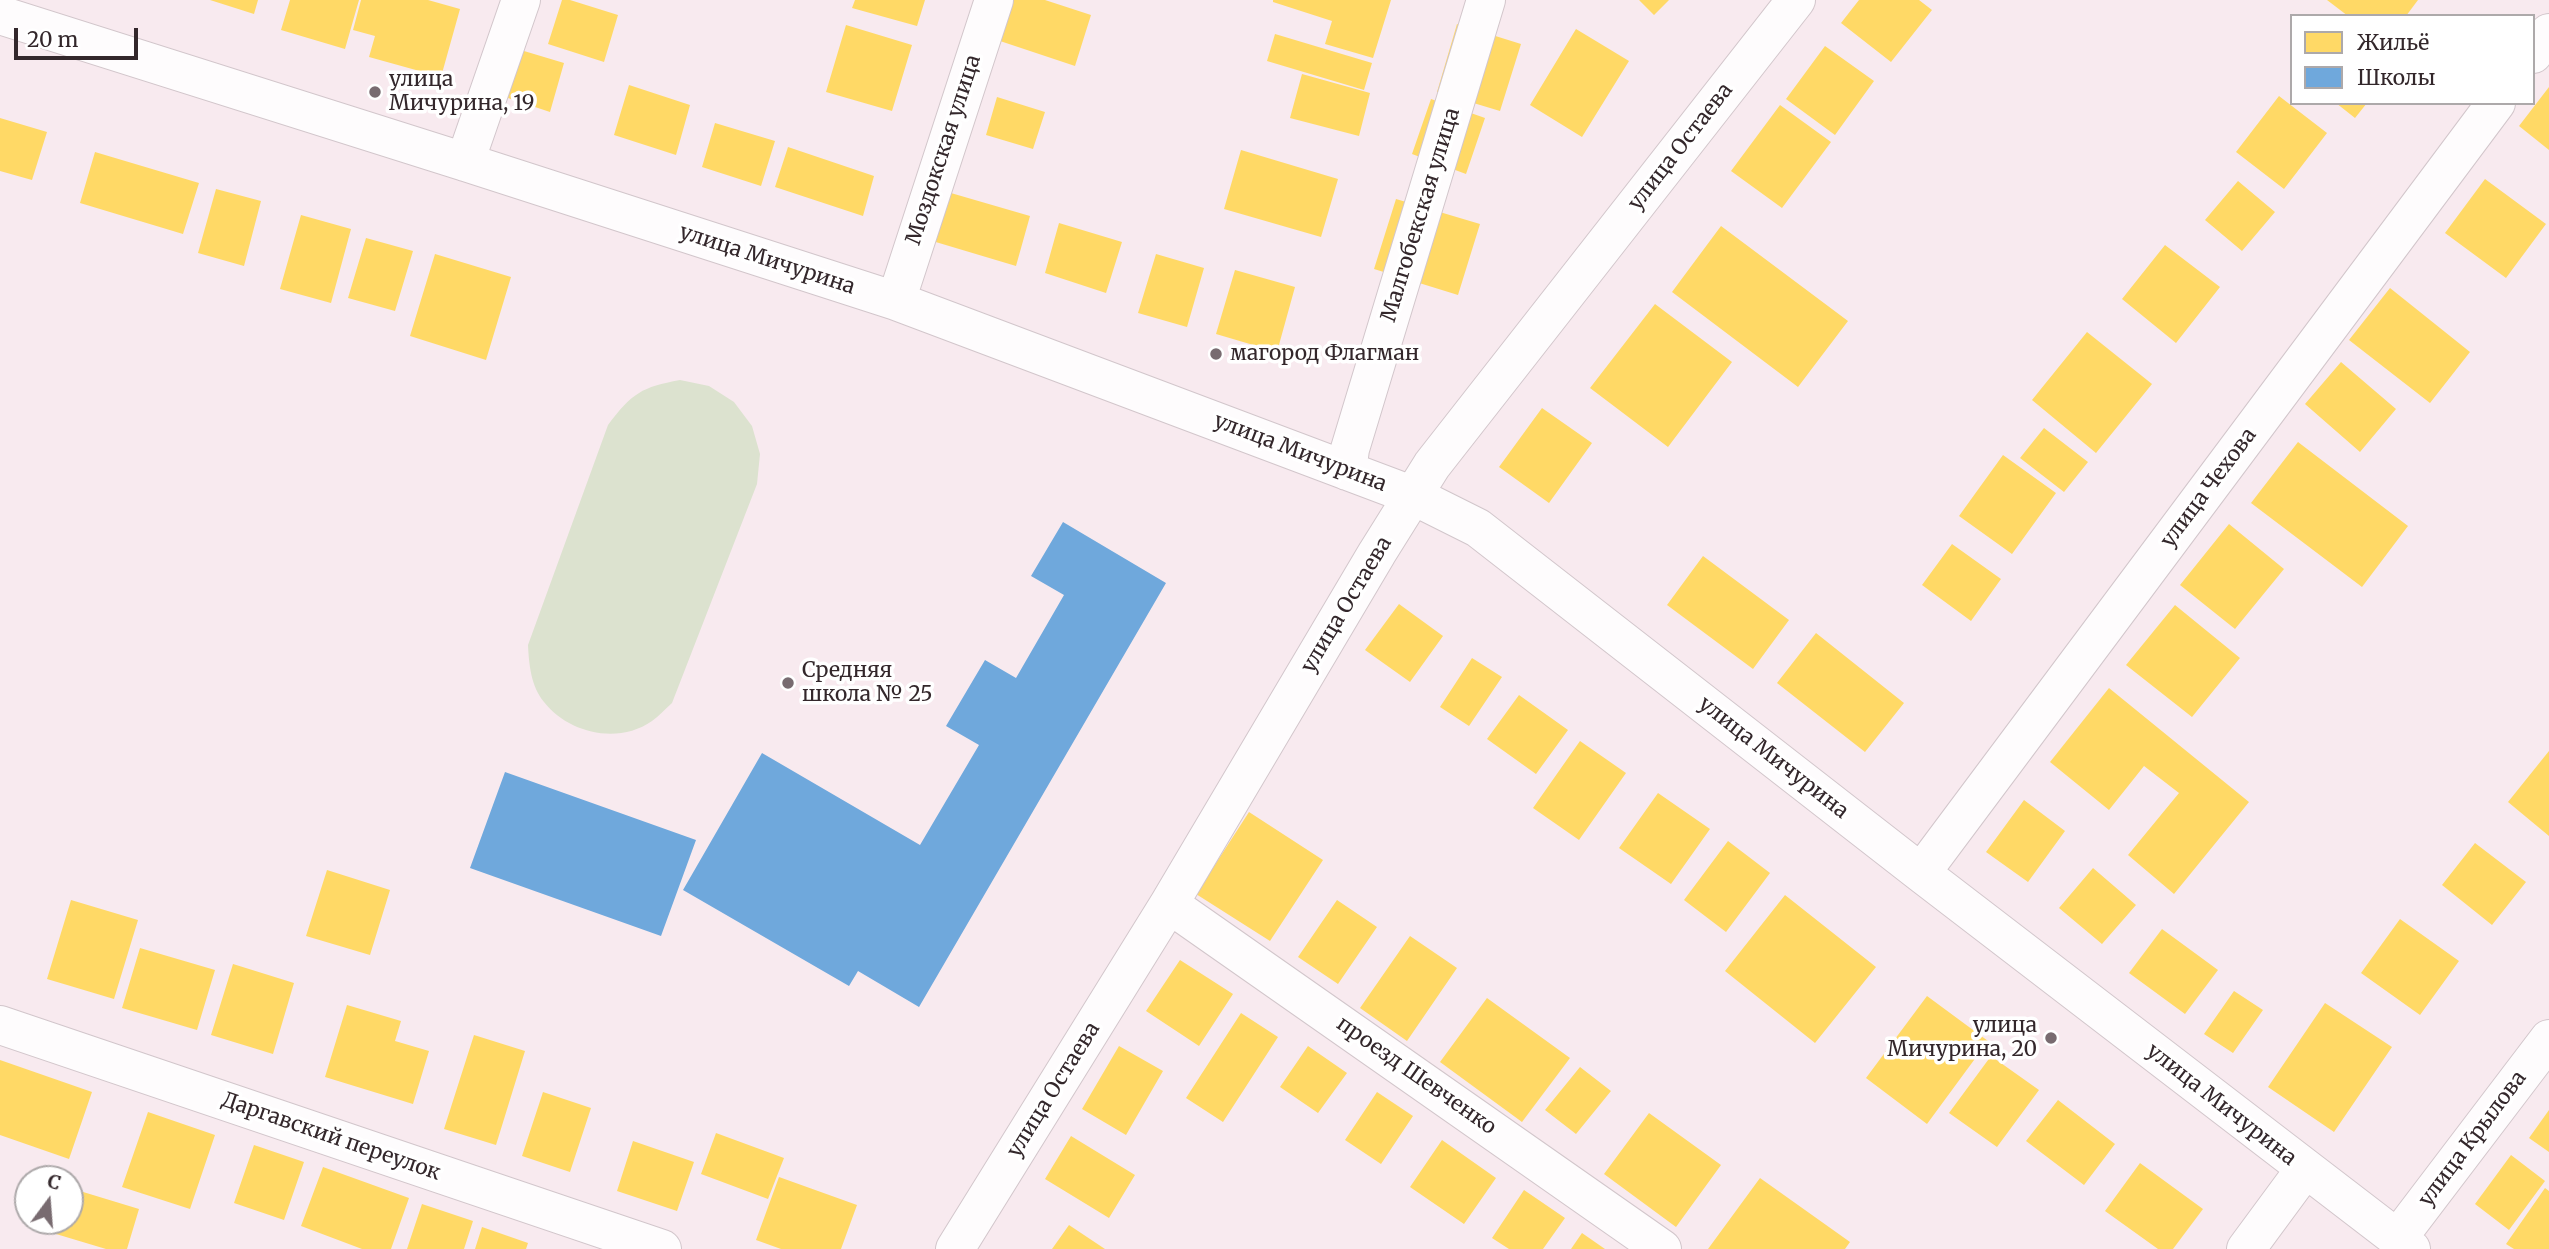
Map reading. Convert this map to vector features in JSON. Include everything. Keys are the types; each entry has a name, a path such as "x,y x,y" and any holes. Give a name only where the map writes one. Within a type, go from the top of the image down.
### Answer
{"street":[{"path":"465,162 521,0"},
{"name":"Моздокская улица","path":"896,301 994,0"},
{"name":"Малгобекская улица","path":"1347,471 1350,449 1486,0"},
{"name":"улица Остаева","path":"955,1249 1169,904 1363,576 1446,446 1796,0"},
{"name":"улица Мичурина","path":"0,15 48,15 465,162 896,301 1414,495 1478,528 2404,1244"},
{"path":"2535,51 2549,33"},
{"name":"улица Чехова","path":"1922,873 2495,105"},
{"name":"проезд Шевченко","path":"1169,904 1662,1249"},
{"name":"Даргавский переулок","path":"0,1025 662,1249"},
{"name":"улица Крылова","path":"2404,1244 2549,1039"},
{"path":"2246,1249 2305,1169"}],"green space":[{"path":"680,380 709,386 734,402 752,426 760,454 757,484 672,703 652,721 639,728 624,733 594,732 566,721 544,702 533,682 528,645 608,425 624,405 639,393 656,385"}],"building: Жильё":[{"path":"210,0 258,0 254,14"},
{"path":"290,0 359,0 345,49 281,30"},
{"path":"361,0 428,0 460,9 441,77 369,57 375,36 353,30"},
{"path":"562,0 618,15 604,62 548,44"},
{"path":"855,0 925,0 917,26 852,8"},
{"path":"1001,0 1045,0 1091,15 1075,66 988,37"},
{"path":"1273,0 1391,0 1373,58 1325,44 1332,21"},
{"path":"1639,0 1669,0 1654,15"},
{"path":"1859,0 1919,0 1932,10 1891,62 1841,23"},
{"path":"2327,0 2418,0 2408,14 2345,14"},
{"path":"1457,24 1521,44 1500,111 1437,92"},
{"path":"846,25 912,45 892,111 826,92"},
{"path":"1576,29 1629,61 1582,137 1530,105"},
{"path":"1275,34 1372,63 1364,90 1267,61"},
{"path":"1825,46 1874,81 1835,135 1786,99"},
{"path":"514,48 564,63 550,112 499,95"},
{"path":"1302,74 1370,93 1359,136 1290,118"},
{"path":"629,85 690,105 676,155 614,135"},
{"path":"2549,87 2549,150 2519,126"},
{"path":"2279,96 2327,133 2284,189 2236,152"},
{"path":"997,97 1045,112 1033,149 986,135"},
{"path":"1431,99 1485,118 1466,174 1412,154"},
{"path":"1780,105 1831,142 1782,208 1731,171"},
{"path":"2339,105 2365,105 2355,118"},
{"path":"0,118 47,132 32,180 0,171"},
{"path":"715,123 775,141 761,186 702,167"},
{"path":"788,147 874,176 863,216 775,187"},
{"path":"1241,150 1338,179 1321,237 1224,209"},
{"path":"95,152 199,183 183,234 80,203"},
{"path":"2485,179 2546,224 2506,278 2445,233"},
{"path":"2238,181 2275,212 2242,251 2205,220"},
{"path":"216,189 261,201 244,266 198,253"},
{"path":"944,191 1030,216 1016,266 929,240"},
{"path":"1396,199 1480,224 1458,295 1374,269"},
{"path":"301,215 351,229 331,303 280,289"},
{"path":"1059,223 1122,242 1106,293 1045,273"},
{"path":"1721,226 1848,321 1798,387 1672,292"},
{"path":"366,238 413,251 395,311 348,298"},
{"path":"2165,245 2220,287 2176,343 2122,299"},
{"path":"435,254 511,277 486,360 410,336"},
{"path":"1156,254 1204,268 1187,327 1138,313"},
{"path":"1235,270 1295,287 1277,352 1216,334"},
{"path":"2390,288 2470,352 2430,403 2349,340"},
{"path":"1655,304 1732,362 1668,447 1590,388"},
{"path":"2087,332 2152,384 2096,453 2032,400"},
{"path":"2341,362 2396,409 2360,452 2305,404"},
{"path":"1542,408 1592,443 1549,503 1499,467"},
{"path":"2044,428 2088,462 2064,492 2020,458"},
{"path":"2298,442 2408,526 2362,587 2251,503"},
{"path":"2003,455 2056,493 2012,554 1959,516"},
{"path":"2229,524 2284,569 2235,629 2180,585"},
{"path":"1952,544 2001,579 1971,621 1922,585"},
{"path":"1703,556 1789,620 1753,669 1667,605"},
{"path":"1399,604 1443,636 1410,682 1365,650"},
{"path":"2175,605 2240,658 2192,717 2126,665"},
{"path":"1816,633 1904,703 1865,752 1777,683"},
{"path":"1472,658 1502,677 1469,726 1440,707"},
{"path":"2109,688 2249,802 2174,894 2128,855 2179,793 2144,766 2109,810 2050,762"},
{"path":"1519,695 1568,730 1536,774 1487,739"},
{"path":"1580,741 1626,773 1579,840 1533,808"},
{"path":"2549,751 2549,836 2508,802"},
{"path":"1658,793 1710,829 1671,884 1619,848"},
{"path":"2024,800 2065,831 2028,882 1986,852"},
{"path":"1249,812 1323,860 1270,941 1196,894"},
{"path":"1728,841 1770,873 1726,932 1684,900"},
{"path":"2475,843 2526,882 2492,925 2442,885"},
{"path":"2093,868 2136,905 2102,944 2059,908"},
{"path":"327,870 390,890 370,955 306,936"},
{"path":"1785,895 1876,967 1815,1043 1725,971"},
{"path":"71,900 138,920 114,999 47,979"},
{"path":"1337,900 1377,927 1338,984 1298,957"},
{"path":"2400,919 2459,961 2420,1015 2361,973"},
{"path":"2162,929 2218,970 2185,1014 2129,973"},
{"path":"1410,936 1457,968 1407,1041 1360,1008"},
{"path":"140,948 215,970 197,1030 122,1008"},
{"path":"1180,960 1233,994 1199,1046 1146,1011"},
{"path":"233,964 294,983 273,1054 211,1035"},
{"path":"2234,991 2263,1010 2233,1053 2204,1034"},
{"path":"1927,996 1988,1041 1927,1124 1866,1078"},
{"path":"1487,998 1570,1058 1522,1122 1440,1062"},
{"path":"2325,1003 2392,1047 2334,1132 2268,1087"},
{"path":"347,1005 401,1021 395,1041 429,1051 413,1104 325,1077"},
{"path":"1241,1013 1278,1037 1223,1122 1186,1098"},
{"path":"474,1035 525,1051 496,1145 444,1129"},
{"path":"1119,1046 1163,1071 1126,1135 1082,1109"},
{"path":"1308,1046 1347,1073 1318,1113 1280,1087"},
{"path":"1991,1056 2039,1090 1997,1147 1949,1113"},
{"path":"0,1060 92,1092 69,1159 0,1135"},
{"path":"1580,1067 1611,1091 1576,1134 1545,1110"},
{"path":"543,1092 591,1108 570,1172 522,1156"},
{"path":"1377,1092 1413,1116 1381,1164 1345,1140"},
{"path":"2058,1100 2115,1144 2084,1185 2026,1141"},
{"path":"2549,1110 2549,1152 2529,1138"},
{"path":"148,1112 215,1135 190,1209 122,1187"},
{"path":"1649,1113 1721,1165 1676,1227 1604,1174"},
{"path":"716,1133 784,1158 768,1199 701,1174"},
{"path":"1071,1136 1135,1175 1109,1218 1045,1179"},
{"path":"1442,1140 1496,1178 1464,1224 1410,1187"},
{"path":"633,1141 694,1162 677,1211 617,1191"},
{"path":"254,1145 304,1162 284,1220 234,1203"},
{"path":"2511,1155 2545,1181 2509,1230 2475,1204"},
{"path":"2140,1163 2203,1209 2173,1249 2158,1249 2105,1211"},
{"path":"323,1167 409,1198 391,1249 362,1249 301,1226"},
{"path":"779,1177 857,1205 841,1249 781,1249 756,1240"},
{"path":"1760,1178 1850,1242 1845,1249 1708,1249"},
{"path":"2545,1188 2549,1191 2549,1249 2514,1249 2506,1244"},
{"path":"1524,1190 1565,1218 1543,1249 1509,1249 1492,1238"},
{"path":"84,1192 139,1209 127,1249 106,1249 59,1235 84,1235"},
{"path":"422,1204 473,1221 464,1249 407,1249"},
{"path":"1069,1225 1105,1249 1052,1249"},
{"path":"482,1227 528,1243 526,1249 475,1249"},
{"path":"1582,1233 1605,1249 1571,1249"}],"building: Школы":[{"path":"1063,522 1166,583 919,1007 858,971 849,986 683,890 762,753 920,845 979,745 946,726 985,660 1016,678 1064,595 1031,576"},
{"path":"505,772 696,840 661,936 470,868"}],"place":[{"name":"улица Мичурина, 19","path":"375,92"},
{"name":"магород Флагман","path":"1216,354"},
{"name":"Средняя школа № 25","path":"788,683"},
{"name":"улица Мичурина, 20","path":"2051,1038"}]}
